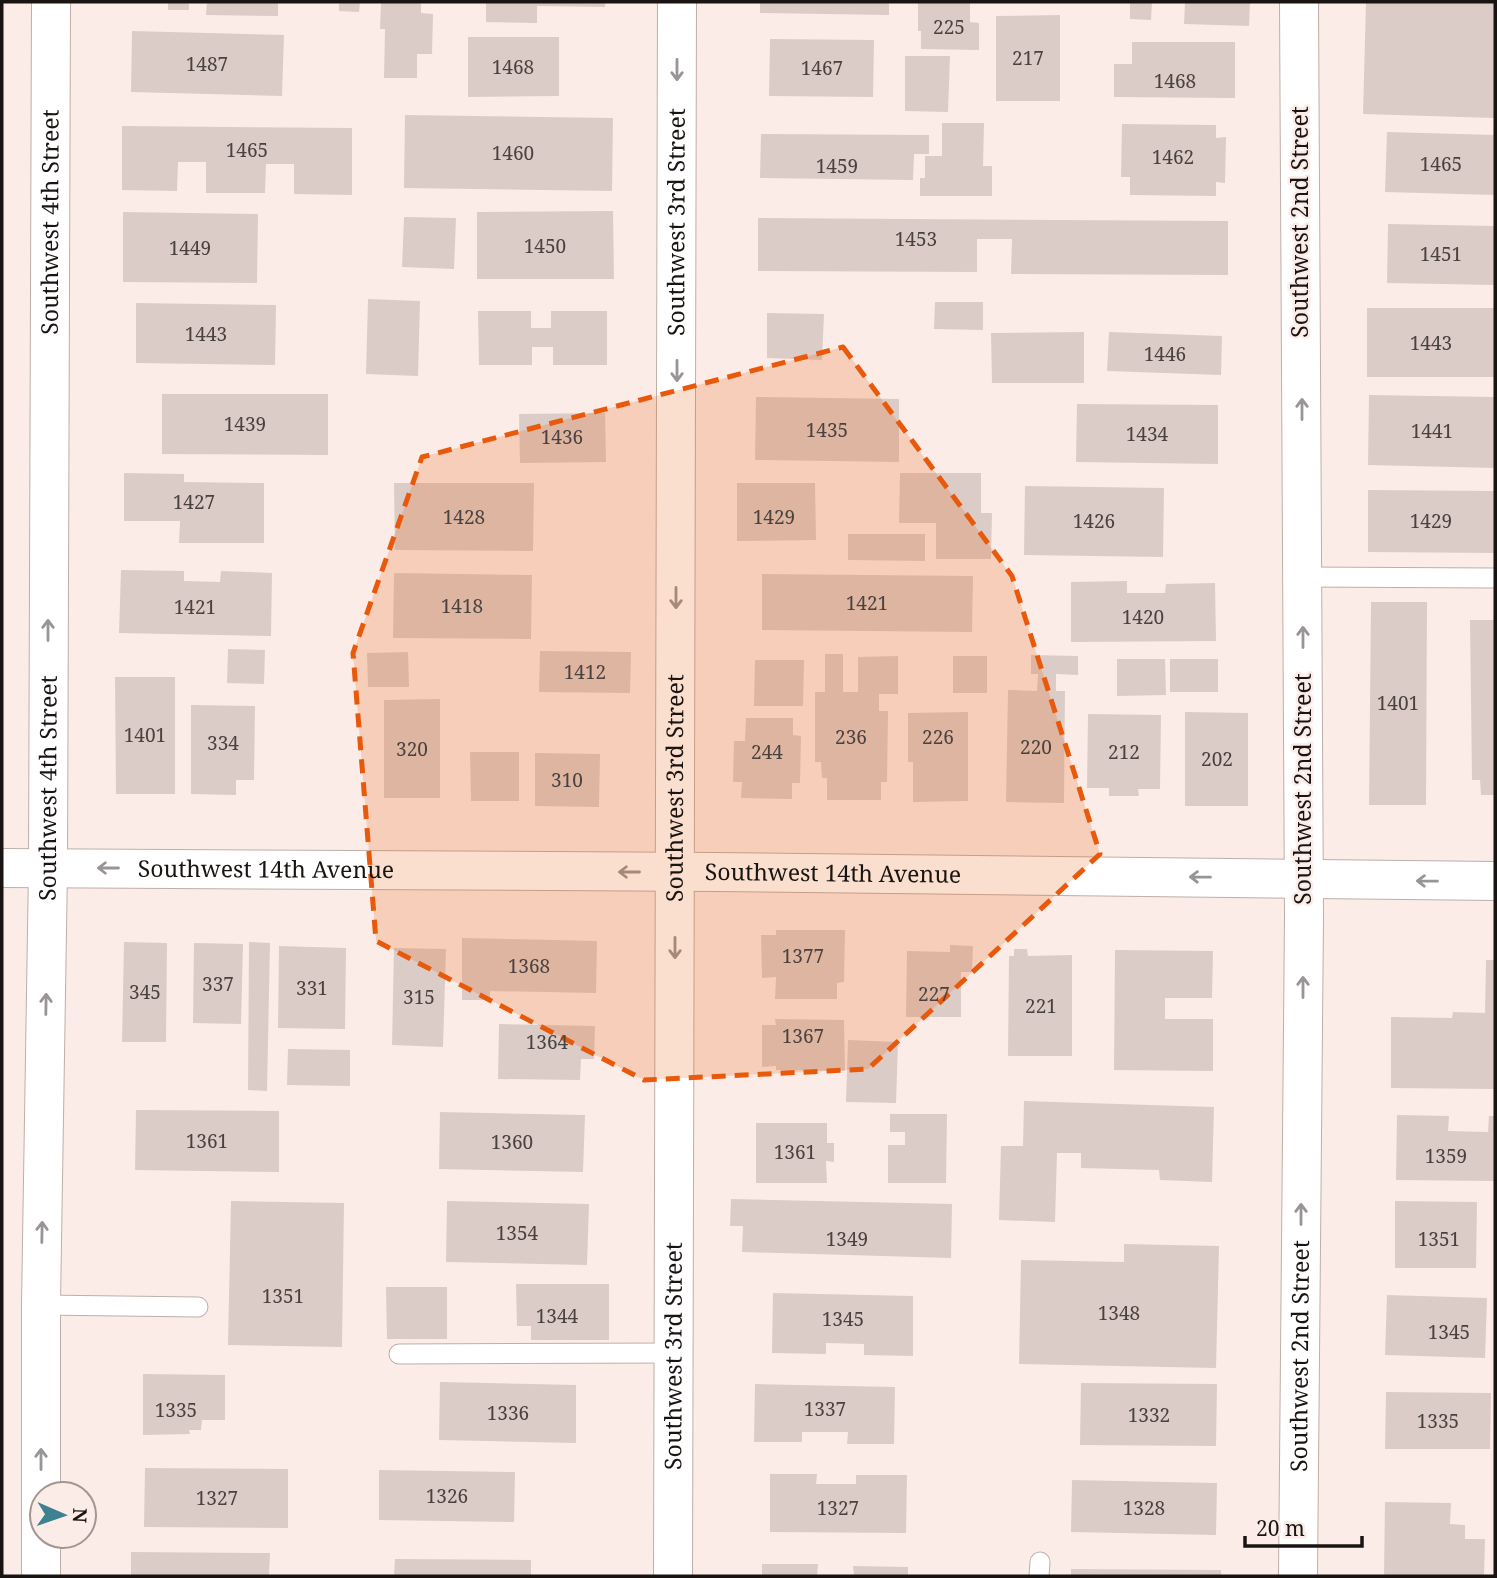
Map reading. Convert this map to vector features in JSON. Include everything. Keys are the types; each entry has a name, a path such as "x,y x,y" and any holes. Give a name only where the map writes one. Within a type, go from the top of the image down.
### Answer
{"street":[{"name":"Southwest 4th Street","path":"41,1576 41,1305 48,868 51,2"},
{"name":"Southwest 3rd Street","path":"673,1576 677,2"},
{"name":"Southwest 2nd Street","path":"1298,2 1304,879 1298,1576"},
{"name":"Southwest 14th Avenue","path":"2,867 1495,881"}],"lane":[{"path":"1303,577 1495,578"},
{"path":"41,1305 198,1307"},
{"path":"399,1354 674,1353"}],"highlighted area":[{"path":"843,347 1012,576 1100,854 868,1069 644,1080 376,941 353,653 422,457"}],"building":[{"path":"168,2 189,2 189,10 168,10"},
{"path":"207,2 278,2 278,16 206,15"},
{"path":"339,2 360,2 359,12 339,11"},
{"path":"381,2 421,2 421,13 433,14 432,54 417,54 417,78 384,78 385,29 380,29"},
{"path":"486,2 605,2 605,7 537,6 537,23 486,22"},
{"path":"760,2 889,2 889,15 760,13"},
{"path":"918,2 970,2 970,22 979,23 979,50 921,49"},
{"path":"1130,2 1152,2 1151,20 1130,19"},
{"path":"1185,2 1250,2 1249,26 1184,24"},
{"path":"1366,2 1495,2 1495,118 1363,114"},
{"path":"1060,15 1060,101 996,101 996,16"},
{"path":"132,31 284,35 282,96 131,92"},
{"path":"468,37 559,37 559,96 468,97"},
{"path":"770,39 874,40 873,97 769,96"},
{"path":"1132,42 1235,42 1235,98 1114,97 1114,64 1132,64"},
{"path":"905,56 950,56 948,112 905,111"},
{"path":"405,115 613,118 612,191 404,188"},
{"path":"942,123 984,123 983,166 992,166 992,196 920,196 920,178 925,178 925,156 942,156"},
{"path":"1122,124 1216,125 1216,138 1226,137 1225,183 1216,182 1216,196 1130,195 1130,177 1121,177"},
{"path":"122,126 352,128 352,195 294,194 294,164 266,164 265,193 206,193 206,162 178,162 177,191 122,190"},
{"path":"1387,132 1495,135 1495,195 1385,192"},
{"path":"761,134 929,135 929,154 914,154 913,180 760,178"},
{"path":"613,211 614,279 477,279 477,212"},
{"path":"123,212 258,214 257,283 123,282"},
{"path":"404,217 456,218 454,269 402,267"},
{"path":"758,218 1228,221 1228,275 1011,274 1012,239 977,239 977,272 758,271"},
{"path":"1388,224 1495,226 1495,285 1387,283"},
{"path":"368,299 420,301 418,376 366,374"},
{"path":"935,302 983,302 983,330 934,329"},
{"path":"136,303 276,305 275,365 136,363"},
{"path":"1367,308 1495,308 1495,377 1367,377"},
{"path":"478,311 531,311 531,328 551,328 551,311 607,311 607,365 553,365 553,347 532,347 532,365 479,365"},
{"path":"767,313 824,314 822,360 767,358"},
{"path":"1084,332 1084,383 992,383 991,333"},
{"path":"1109,332 1222,336 1221,375 1107,371"},
{"path":"162,394 328,394 328,455 162,454"},
{"path":"1369,395 1495,397 1495,468 1368,465"},
{"path":"756,397 899,399 899,462 755,460"},
{"path":"1077,404 1218,405 1218,464 1076,462"},
{"path":"605,413 606,462 520,463 519,414"},
{"path":"124,473 184,474 184,482 264,483 264,543 179,543 180,521 124,521"},
{"path":"900,473 981,473 981,513 992,513 991,559 936,559 936,523 899,523"},
{"path":"394,483 534,483 533,551 395,550"},
{"path":"737,483 815,483 816,540 737,541"},
{"path":"1025,486 1164,488 1163,557 1024,555"},
{"path":"1368,490 1495,491 1495,553 1368,552"},
{"path":"848,534 925,534 925,561 848,560"},
{"path":"121,570 184,571 184,581 220,582 221,571 272,573 271,636 119,633"},
{"path":"394,573 532,575 531,639 393,638"},
{"path":"762,574 973,576 972,632 762,630"},
{"path":"1127,581 1127,593 1165,593 1166,584 1215,583 1216,641 1071,642 1071,582"},
{"path":"1371,602 1427,602 1426,805 1369,805"},
{"path":"1470,620 1495,620 1495,795 1481,795 1480,780 1472,780"},
{"path":"228,649 265,650 264,684 227,683"},
{"path":"540,651 631,652 630,693 539,692"},
{"path":"408,652 409,687 368,687 367,653"},
{"path":"825,654 843,654 843,692 858,692 858,657 898,656 898,694 879,694 879,711 888,711 887,782 881,782 881,800 827,800 827,778 822,778 821,762 815,762 815,692 825,692"},
{"path":"1031,655 1078,656 1078,675 1056,674 1056,691 1065,691 1064,803 1006,802 1008,690 1037,691 1038,674 1031,674"},
{"path":"953,656 987,656 987,693 953,693"},
{"path":"1117,659 1165,659 1166,695 1117,696"},
{"path":"1170,659 1218,659 1218,692 1170,692"},
{"path":"755,660 804,660 803,706 754,706"},
{"path":"115,677 175,677 175,794 116,794"},
{"path":"440,699 440,798 384,798 384,700"},
{"path":"191,705 255,706 254,780 236,780 236,795 191,794"},
{"path":"968,712 968,801 913,802 913,762 908,762 908,713"},
{"path":"1185,712 1248,713 1248,806 1185,806"},
{"path":"1088,714 1161,715 1160,789 1138,789 1139,796 1109,796 1109,788 1087,788"},
{"path":"746,718 793,718 793,735 801,736 800,783 792,783 792,799 741,798 742,782 733,782 734,741 745,741"},
{"path":"470,752 519,752 519,801 471,801"},
{"path":"535,753 600,754 599,807 535,806"},
{"path":"776,930 845,930 844,982 837,983 837,999 775,999 776,977 762,978 761,935 776,935"},
{"path":"462,938 597,941 596,993 490,991 490,1000 462,1000"},
{"path":"124,942 167,943 166,1042 122,1042"},
{"path":"249,942 270,943 267,1091 248,1090"},
{"path":"194,943 243,944 241,1024 193,1023"},
{"path":"950,945 973,946 972,972 961,972 961,1017 906,1017 907,951 950,952"},
{"path":"279,946 346,948 345,1029 278,1028"},
{"path":"394,948 446,949 443,1047 392,1045"},
{"path":"1014,949 1027,949 1028,956 1072,955 1072,1056 1008,1056 1009,956 1014,956"},
{"path":"1115,950 1213,951 1212,998 1165,998 1165,1019 1213,1019 1213,1071 1114,1070"},
{"path":"1486,960 1495,960 1495,1089 1391,1088 1391,1017 1452,1018 1453,1012 1485,1013"},
{"path":"775,1019 844,1020 845,1071 776,1070 776,1066 762,1067 762,1025 776,1025"},
{"path":"499,1024 595,1026 594,1059 581,1059 580,1080 498,1079"},
{"path":"848,1040 898,1042 896,1103 846,1102"},
{"path":"288,1049 350,1050 350,1086 287,1085"},
{"path":"1024,1101 1214,1107 1212,1182 1160,1180 1159,1170 1081,1168 1081,1153 1057,1153 1055,1222 999,1220 1001,1146 1023,1146"},
{"path":"136,1110 279,1111 279,1172 135,1170"},
{"path":"440,1112 585,1115 583,1172 439,1169"},
{"path":"890,1114 947,1114 946,1183 888,1183 888,1145 905,1145 905,1132 890,1132"},
{"path":"1397,1115 1449,1116 1448,1131 1488,1132 1489,1116 1495,1116 1495,1181 1396,1180"},
{"path":"756,1123 827,1123 827,1143 834,1143 834,1162 826,1161 827,1183 756,1183"},
{"path":"731,1199 952,1204 951,1258 742,1252 743,1226 730,1226"},
{"path":"231,1201 344,1203 342,1347 228,1345"},
{"path":"447,1201 589,1204 587,1265 446,1262"},
{"path":"1395,1201 1477,1202 1476,1268 1395,1268"},
{"path":"1124,1244 1219,1246 1216,1368 1019,1364 1021,1260 1124,1262"},
{"path":"516,1284 609,1284 609,1340 531,1340 531,1326 517,1326"},
{"path":"386,1287 447,1287 447,1339 387,1339"},
{"path":"773,1293 913,1296 913,1356 864,1355 864,1344 826,1343 826,1354 772,1353"},
{"path":"1387,1295 1487,1298 1485,1358 1385,1355"},
{"path":"143,1374 225,1375 225,1420 202,1420 201,1430 189,1430 190,1434 143,1435"},
{"path":"440,1382 576,1385 576,1443 439,1440"},
{"path":"1081,1383 1217,1384 1216,1446 1080,1445"},
{"path":"755,1384 895,1387 894,1444 847,1444 848,1432 802,1432 802,1442 754,1442"},
{"path":"1386,1392 1491,1393 1490,1449 1385,1449"},
{"path":"145,1468 288,1469 288,1528 144,1527"},
{"path":"379,1470 515,1472 514,1522 379,1520"},
{"path":"770,1474 817,1474 816,1484 856,1484 856,1475 907,1475 906,1533 770,1532"},
{"path":"1072,1480 1217,1483 1216,1535 1071,1532"},
{"path":"1385,1502 1451,1503 1450,1524 1465,1525 1465,1539 1485,1539 1484,1576 1384,1576"},
{"path":"131,1552 270,1553 269,1576 131,1576"},
{"path":"395,1559 531,1560 531,1576 394,1576"},
{"path":"762,1564 818,1564 817,1576 762,1576"},
{"path":"853,1566 908,1567 908,1576 854,1576"},
{"path":"1071,1569 1221,1570 1221,1576 1071,1576"}]}
